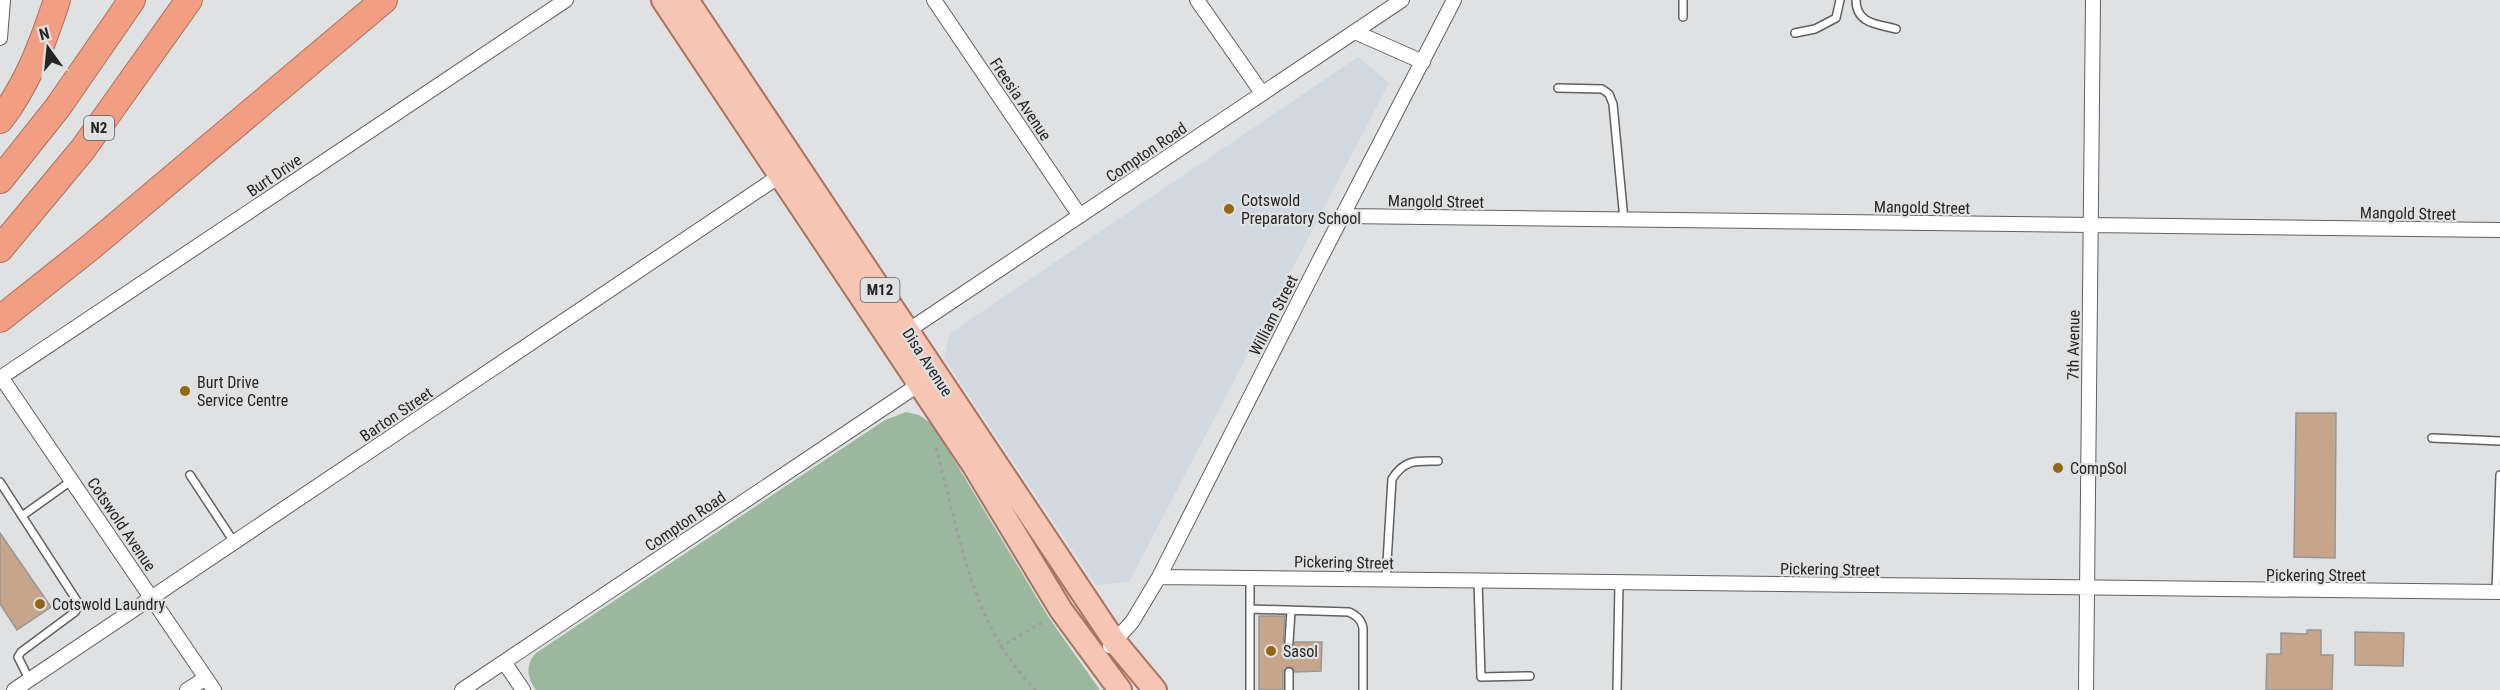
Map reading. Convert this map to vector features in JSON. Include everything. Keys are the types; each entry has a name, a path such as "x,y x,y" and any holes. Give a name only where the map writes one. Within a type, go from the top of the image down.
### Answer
{"highway":[{"path":"0,120 21,88 40,50 57,0"},
{"path":"0,180 53,114 132,0"},
{"name":"N2","path":"0,249 83,149 189,0"},
{"path":"0,319 92,246 384,0"}],"main road":[{"name":"Disa Avenue","path":"663,0 788,170 927,379 1115,642 1155,690"},
{"name":"Disa Avenue","path":"687,0 788,170"},
{"name":"Disa Avenue","path":"927,379 974,466 1061,610 1120,690"}],"street":[{"path":"0,38 3,0"},
{"name":"Burt Drive","path":"1,377 566,0"},
{"name":"Freesia Avenue","path":"934,0 1080,216"},
{"path":"1197,0 1262,93"},
{"name":"Compton Road","path":"899,336 1402,0"},
{"name":"William Street","path":"1095,658 1115,642 1132,622 1159,577 1454,0"},
{"name":"7th Avenue","path":"2086,690 2093,0"},
{"path":"1356,32 1423,62"},
{"name":"Barton Street","path":"14,690 788,170"},
{"name":"Mangold Street","path":"1344,216 2500,230"},
{"name":"Cotswold Avenue","path":"1,377 210,684"},
{"name":"Compton Road","path":"462,690 927,379"},
{"name":"Pickering Street","path":"1159,577 2087,590 2498,592"},
{"path":"504,662 523,690"},
{"path":"187,690 210,684"}],"lane":[{"path":"1683,0 1683,17"},
{"path":"1795,33 1815,30 1836,18 1840,0"},
{"path":"1856,0 1856,8 1865,21 1896,29"},
{"path":"1558,88 1602,89 1609,94 1613,104 1624,220"},
{"path":"2432,438 2500,441"},
{"path":"1386,579 1392,479 1400,466 1414,461 1438,460"},
{"path":"190,475 234,542"},
{"path":"2498,592 2500,475"},
{"path":"22,516 72,480"},
{"path":"0,482 77,601 78,607 75,612 21,652 18,657 29,680"},
{"path":"1250,577 1250,690"},
{"path":"1478,581 1481,677 1530,676"},
{"path":"1617,690 1619,583"},
{"path":"1250,609 1349,612 1356,615 1361,621 1362,628 1363,690"},
{"path":"1289,642 1291,611"},
{"path":"1289,672 1289,690"}],"path":[{"path":"934,440 982,610 1000,647 1036,690"},
{"path":"1000,647 1049,618"}],"shaded area":[{"name":"Cotswold Preparatory School","path":"1358,57 1389,83 1129,582 1096,585 944,358 949,334"}],"green space":[{"path":"906,412 919,415 933,425 1049,618 1100,690 536,690 528,671 530,662 536,653 885,420"}],"building":[{"path":"2296,413 2336,413 2335,558 2294,557"},
{"path":"0,533 51,607 17,630 0,604"},
{"path":"1259,616 1285,616 1283,642 1286,647 1292,647 1295,642 1322,642 1321,671 1295,672 1292,667 1287,667 1283,671 1283,690 1259,690"},
{"path":"2307,630 2321,630 2321,655 2333,655 2332,690 2266,690 2267,654 2281,654 2281,633 2307,634"},
{"path":"2355,632 2404,633 2403,666 2355,665"}],"place":[{"name":"Cotswold Preparatory School","path":"1229,209"},
{"name":"Burt Drive Service Centre","path":"185,391"},
{"name":"CompSol","path":"2058,468"},
{"name":"Cotswold Laundry","path":"40,604"},
{"name":"Sasol","path":"1271,651"}]}
